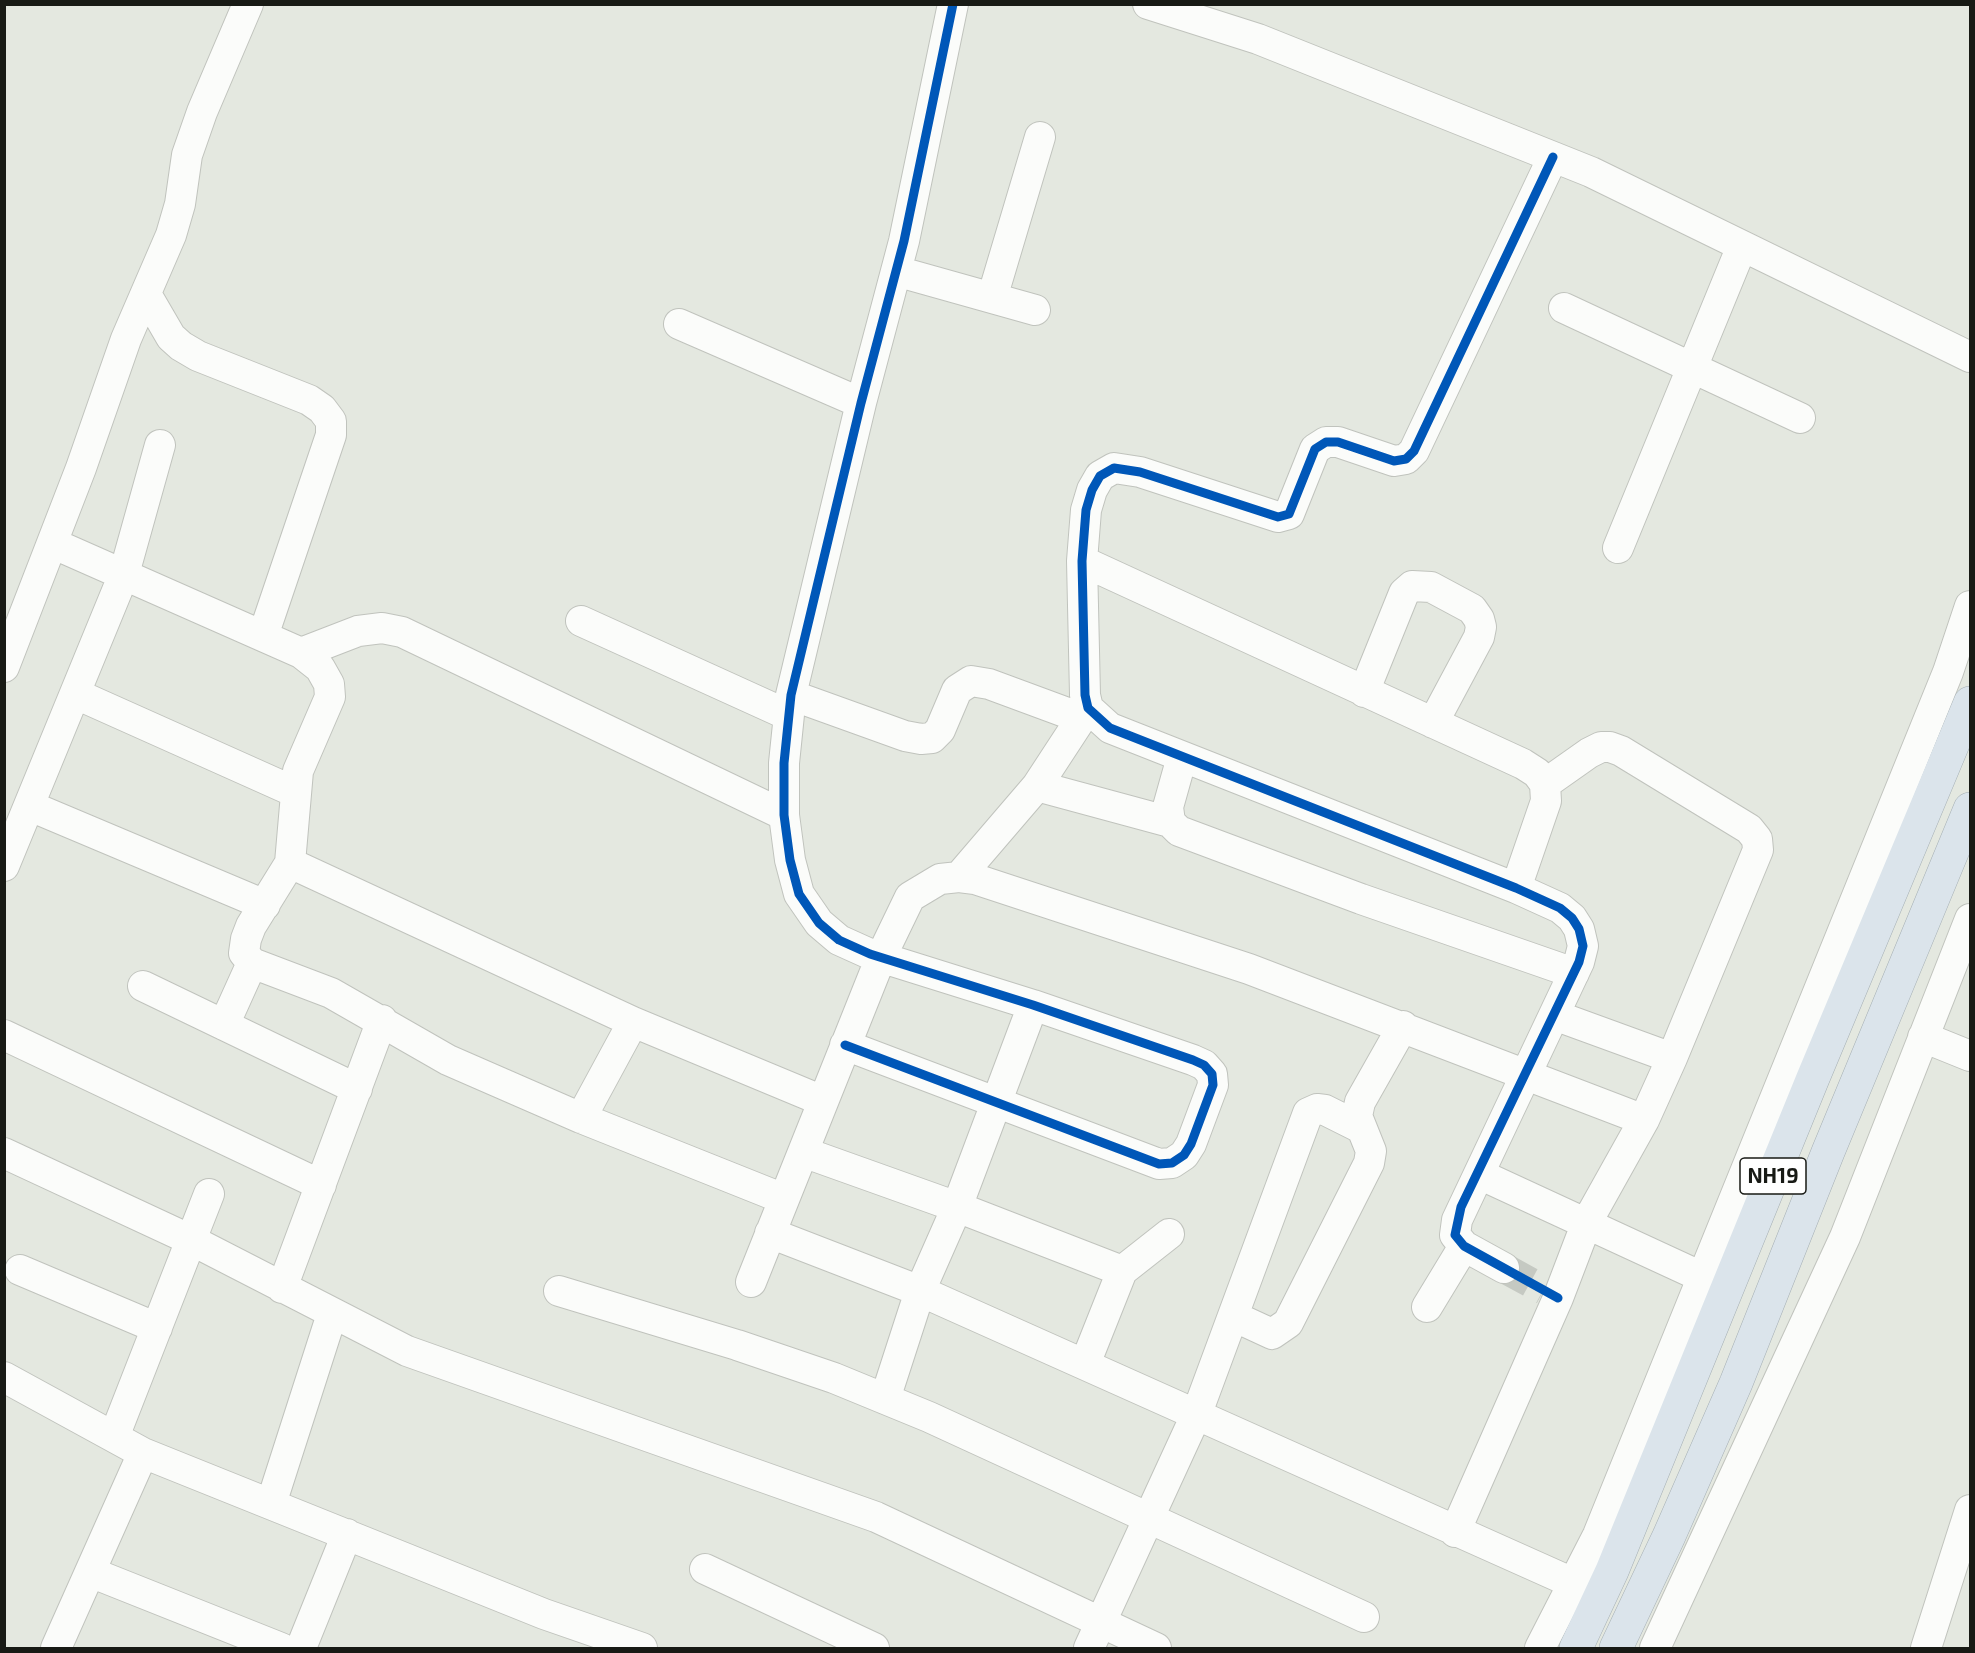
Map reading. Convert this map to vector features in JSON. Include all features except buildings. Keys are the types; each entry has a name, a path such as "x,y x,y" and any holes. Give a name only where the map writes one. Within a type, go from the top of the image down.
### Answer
{"highway":[{"name":"NH19","path":"1576,1648 1612,1570 1813,1078 1971,703"},
{"name":"NH19","path":"1616,1648 1669,1536 1736,1383 1832,1141 1971,809"}],"street":[{"path":"4,667 126,339 146,294 180,204 187,154 202,112 248,4"},
{"path":"845,1045 1159,1164 1172,1163 1184,1155 1195,1134 1213,1085 1212,1074 1204,1065 1034,1005 881,957 839,940 819,923 799,894 790,860 784,815 790,705 861,403 896,271 928,134 953,4"},
{"path":"1148,4 1187,10 1591,172 1971,357"},
{"path":"992,298 1040,137"},
{"path":"959,877 1037,786 1084,713 1082,561 1086,510 1092,490 1100,476 1114,468 1140,472 1278,517 1289,514 1316,449 1326,442 1338,442 1394,461 1406,459 1414,451 1553,157"},
{"path":"1618,548 1742,246"},
{"path":"896,271 1035,310"},
{"path":"146,294 171,337 181,346 198,356 309,400 322,409 331,421 331,435 263,636"},
{"path":"1564,308 1800,418"},
{"path":"679,324 861,403"},
{"path":"4,867 124,574 160,445"},
{"path":"52,543 301,653 320,668 329,684 330,697 298,771 290,863 246,939 244,953 252,963 331,993 382,1020 448,1060 581,1118 783,1199"},
{"path":"1082,561 1523,764 1537,773 1545,784 1546,801 1516,888"},
{"path":"1364,692 1404,593 1412,586 1431,586 1472,609 1481,627 1479,637 1433,723"},
{"path":"1540,1648 1598,1535 1948,672 1971,606"},
{"path":"581,621 790,705 921,739 932,738 940,730 957,690 970,681 989,684 1084,713 1110,728 1182,758 1516,888 1560,908 1572,918 1579,929 1583,946 1574,973 1457,1220 1455,1235 1464,1246 1504,1268"},
{"path":"301,653 358,631 382,628 402,632 784,815"},
{"path":"76,694 295,792"},
{"path":"1455,1532 1551,1294 1587,1222 1644,1120 1758,850 1757,839 1749,829 1621,751 1610,747 1601,747 1589,753 1545,784"},
{"path":"1170,822 1168,807 1182,758"},
{"path":"1037,786 1170,822 1179,831 1191,837 1574,973"},
{"path":"30,806 265,905"},
{"path":"290,863 633,1022 823,1101"},
{"path":"751,1282 881,957 910,897 940,879 959,877 975,879 1249,969 1644,1120"},
{"path":"1655,1648 1845,1237 1971,919"},
{"path":"224,1025 252,963"},
{"path":"143,986 357,1089"},
{"path":"885,1399 920,1291 957,1207 1034,1005"},
{"path":"1554,1015 1672,1058"},
{"path":"282,1287 382,1020"},
{"path":"581,1118 633,1022"},
{"path":"1233,1316 1272,1334 1280,1331 1288,1323 1369,1163 1371,1151 1359,1127 1357,1116 1360,1102 1403,1026"},
{"path":"4,1035 321,1185"},
{"path":"1923,1037 1971,1056"},
{"path":"1089,1648 1197,1413 1308,1113 1317,1109 1325,1110 1359,1127"},
{"path":"803,1152 957,1207 1122,1271"},
{"path":"4,1154 191,1240 407,1351 876,1516 1156,1648"},
{"path":"1479,1174 1702,1277"},
{"path":"114,1437 209,1194"},
{"path":"770,1233 920,1291 1573,1583"},
{"path":"1084,1364 1122,1271 1169,1234"},
{"path":"1427,1307 1464,1246"},
{"path":"20,1270 157,1328"},
{"path":"559,1290 737,1345 885,1399 1364,1617"},
{"path":"271,1504 332,1314"},
{"path":"4,1377 143,1453 544,1614 642,1648"},
{"path":"56,1648 143,1453"},
{"path":"1926,1648 1962,1566 1971,1509"},
{"path":"301,1648 346,1534"},
{"path":"705,1569 874,1648"},
{"path":"90,1572 281,1648"},
{"path":"544,1614 585,1648"}],"tunnel":[{"path":"1504,1268 1544,1290"}],"cycle path":[{"path":"845,1045 1159,1164 1172,1163 1184,1155 1191,1144 1213,1085 1212,1074 1204,1065 1193,1060 1033,1005 870,954 839,940 819,923 799,894 790,860 784,815 784,763 791,695 861,403 904,241 953,4"},
{"path":"1553,157 1414,451 1406,459 1394,461 1338,442 1326,442 1315,449 1289,514 1278,517 1140,472 1114,468 1100,476 1092,490 1086,510 1082,561 1085,695 1088,708 1110,728 1516,888 1560,908 1572,918 1579,929 1583,946 1579,962 1461,1207 1455,1235 1464,1246 1558,1298"}]}
